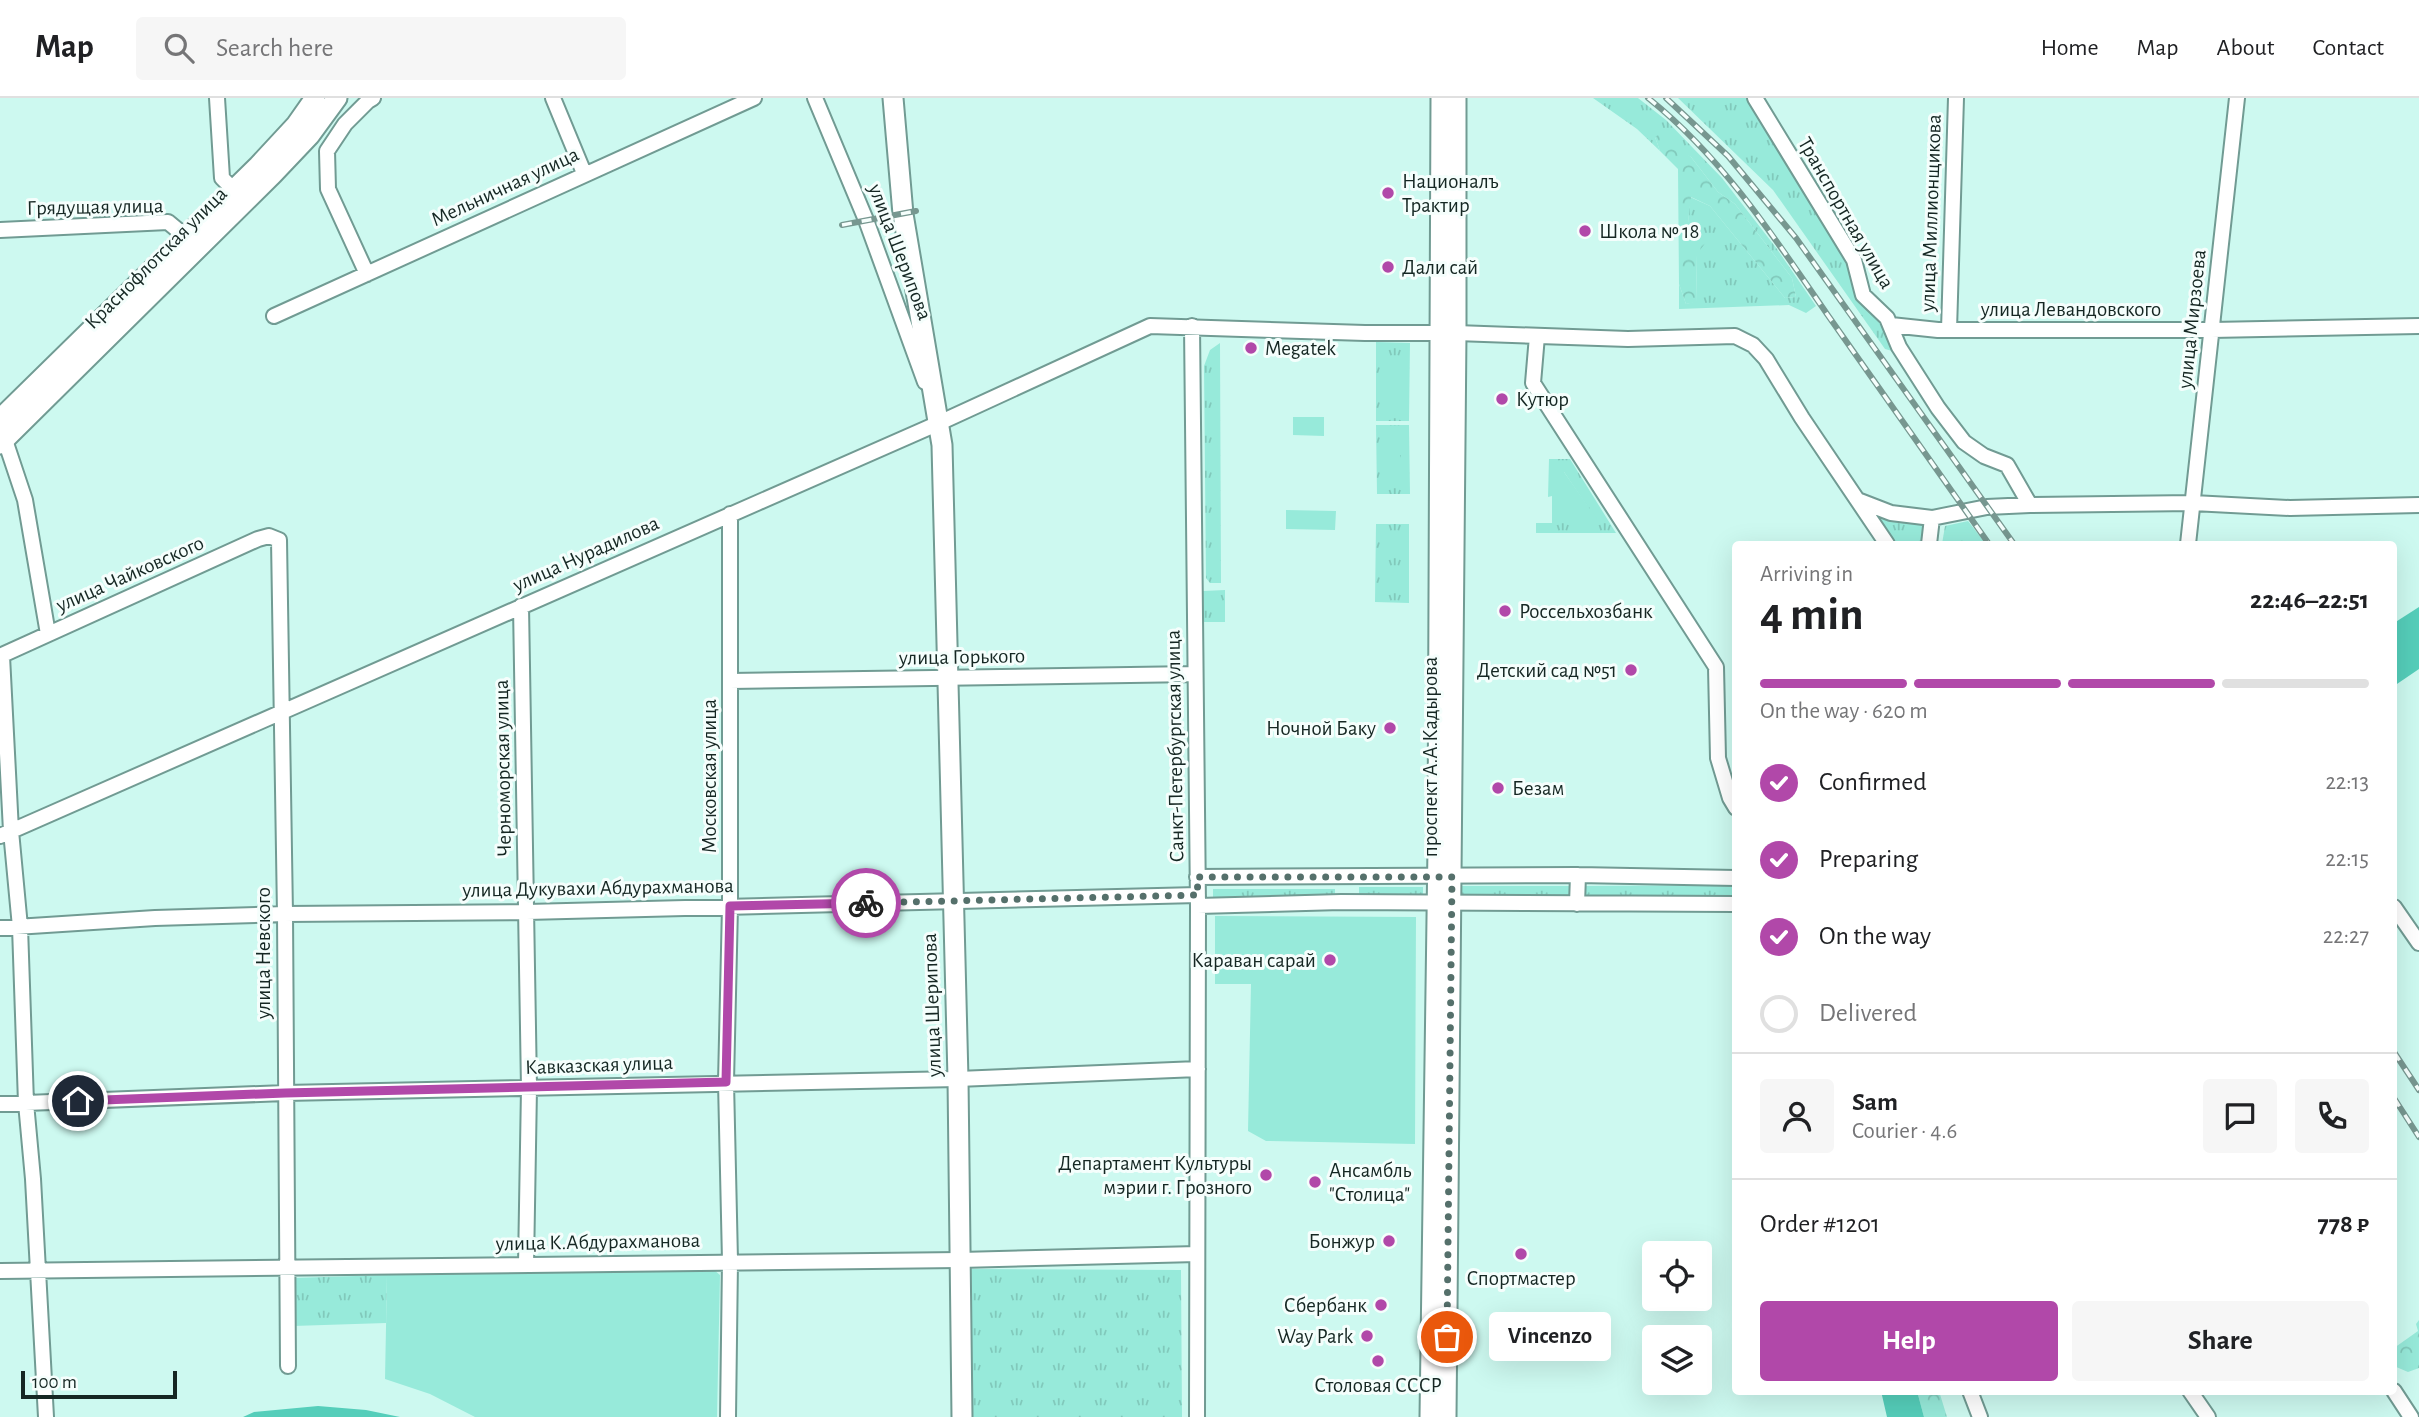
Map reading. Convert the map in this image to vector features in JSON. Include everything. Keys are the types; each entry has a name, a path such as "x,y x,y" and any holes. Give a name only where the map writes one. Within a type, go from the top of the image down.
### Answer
{"main road":[{"name":"Краснофлотская улица","path":"1,431 296,125 315,98"},
{"name":"Краснофлотская улица","path":"1,431 273,174 310,135 337,98"},
{"name":"улица Шерипова","path":"893,98 903,214 939,423 943,474 958,1079 962,1417"},
{"name":"проспект А.А.Кадырова","path":"1441,98 1449,333"},
{"name":"проспект А.А.Кадырова","path":"1430,1417 1445,877 1449,333 1455,98"},
{"name":"проспект А.А.Кадырова","path":"1444,904 1446,1417"}],"street":[{"path":"217,98 222,177 234,190"},
{"path":"367,274 328,189 327,151 345,124 373,98"},
{"path":"553,98 584,173"},
{"name":"Мельничная улица","path":"274,316 754,98"},
{"name":"улица Шерипова","path":"815,98 866,220 939,423"},
{"name":"Транспортная улица","path":"1755,98 1854,260 1863,295 1891,325 1899,348 1938,408 1964,442 1984,456 2007,465 2030,505"},
{"name":"улица Миллионщикова","path":"1949,330 1956,98"},
{"name":"улица Мирзоева","path":"2188,541 2237,98"},
{"name":"Грядущая улица","path":"0,230 168,222 186,237"},
{"name":"улица Левандовского","path":"1891,325 1949,330 2212,330 2419,326"},
{"name":"улица Нурадилова","path":"5,834 939,423 1150,326 1628,339 1735,337 1753,345 1766,359 1802,418 1885,541"},
{"name":"Санкт-Петербургская улица","path":"1192,326 1198,900 1198,1417"},
{"path":"1536,336 1534,383 1716,667 1718,758 1732,801"},
{"path":"1,431 25,500 48,634"},
{"path":"1860,501 1891,513 1932,518 1979,508 2030,505 2193,503 2290,508 2419,505"},
{"name":"Московская улица","path":"728,1417 730,1261 726,1082 730,906 730,514"},
{"path":"1929,541 1932,518"},
{"name":"улица Чайковского","path":"1,656 258,539 269,536 279,540"},
{"name":"улица Невского","path":"279,540 288,1366"},
{"name":"Черноморская улица","path":"521,606 529,1088 526,1265"},
{"path":"1,656 5,834 20,928 26,1103 46,1417"},
{"name":"улица Горького","path":"730,681 1195,674"},
{"path":"1577,904 1578,875"},
{"path":"1197,877 1578,875 1732,878"},
{"path":"1341,876 1341,902"},
{"name":"улица Дукувахи Абдурахманова","path":"0,928 155,918 285,914 527,912 952,901 1732,904"},
{"path":"2397,911 2416,933"},
{"name":"Кавказская улица","path":"0,1104 285,1093 958,1079 1198,1069"},
{"name":"улица К.Абдурахманова","path":"0,1272 960,1260 1197,1254"},
{"path":"1972,1395 1980,1417"},
{"path":"2193,1395 2208,1417"},
{"path":"2397,1395 2411,1417"}],"green space":[{"path":"1593,98 1638,98 1666,120 1722,178 1777,249 1816,306 1806,313 1789,305 1679,309 1679,284 1686,304 1697,301 1696,255 1688,223 1690,197 1710,206 1785,298 1796,297 1792,278 1735,204 1718,192 1691,157 1655,137 1660,151 1637,129"},
{"path":"1678,98 1749,98 1849,262 1860,298 1887,329 1896,352 1885,349 1773,190"},
{"path":"1661,133 1691,157 1718,192 1735,204 1792,278 1796,297 1785,298 1710,206 1691,197 1688,222 1695,225 1707,241 1696,255 1697,302 1686,304 1679,284 1678,169 1660,151 1655,137"},
{"path":"1376,342 1410,343 1409,421 1376,421"},
{"path":"1220,343 1221,583 1210,583 1206,578 1204,366 1210,350"},
{"path":"1383,377 1402,377 1402,415 1383,415"},
{"path":"1293,417 1324,417 1324,436 1293,435"},
{"path":"1376,425 1409,425 1410,494 1377,494"},
{"path":"1384,430 1400,430 1400,465 1384,465"},
{"path":"1549,459 1570,459 1616,533 1536,533 1536,523 1597,523 1564,472 1552,472 1552,496 1548,497"},
{"path":"1552,472 1564,472 1597,519 1597,523 1552,523"},
{"path":"1860,501 1932,518 1929,541 1885,541"},
{"path":"1286,510 1336,511 1335,530 1286,529"},
{"path":"1968,521 1984,541 1942,541 1945,526"},
{"path":"1376,524 1409,524 1409,603 1375,602"},
{"path":"1225,590 1225,622 1203,622 1203,591"},
{"path":"1732,885 1732,896 1585,897 1585,886"},
{"path":"1460,886 1572,886 1572,898 1460,898"},
{"path":"1359,887 1423,887 1423,897 1359,897"},
{"path":"1213,889 1335,889 1335,897 1213,897"},
{"path":"1215,916 1416,917 1415,1144 1266,1141 1248,1131 1251,984 1215,984"},
{"path":"969,1269 1181,1270 1182,1417 971,1417"},
{"path":"714,1270 720,1275 717,1417 475,1417 430,1394 385,1379 387,1275"},
{"path":"387,1275 386,1323 293,1326 293,1278"},
{"path":"2419,1320 2419,1368 2408,1372 2397,1367 2397,1346 2418,1331 2416,1324"},
{"path":"1918,1395 1940,1395 1947,1417 1924,1417"}],"shaded area":[{"path":"2419,607 2419,669 2397,684 2397,621"},
{"path":"1882,1395 1918,1395 1924,1417 1887,1417"},
{"path":"318,1406 366,1410 400,1417 243,1417 254,1412"}],"railway":[{"path":"1648,98 1700,146 1745,199 1987,541"},
{"path":"1666,98 1728,156 1796,238 2012,541"},
{"path":"842,225 916,211"},
{"path":"2397,1057 2419,1090"},
{"path":"2397,1103 2419,1137"}],"way so far":[{"path":"866,903 1198,895 1197,877 1452,877 1447,1337"}],"place":[{"name":"Националъ Трактир","path":"1388,193"},
{"name":"Школа № 18","path":"1585,231"},
{"name":"Дали сай","path":"1388,267"},
{"name":"Megatek","path":"1251,348"},
{"name":"Кутюр","path":"1502,399"},
{"name":"Россельхозбанк","path":"1505,611"},
{"name":"Детский сад №51","path":"1631,670"},
{"name":"Ночной Баку","path":"1390,728"},
{"name":"Безам","path":"1498,788"},
{"name":"Караван сарай","path":"1330,960"},
{"name":"Департамент Культуры мэрии г. Грозного","path":"1266,1175"},
{"name":"Ансамбль \"Столица\"","path":"1315,1182"},
{"name":"Бонжур","path":"1389,1241"},
{"name":"Спортмастер","path":"1521,1254"},
{"name":"Сбербанк","path":"1381,1305"},
{"name":"Way Park","path":"1367,1336"},
{"name":"Vincenzo","path":"1447,1337"},
{"name":"Столовая СССР","path":"1378,1361"}],"route":[{"path":"78,1101 726,1082 730,906 866,903"}]}
